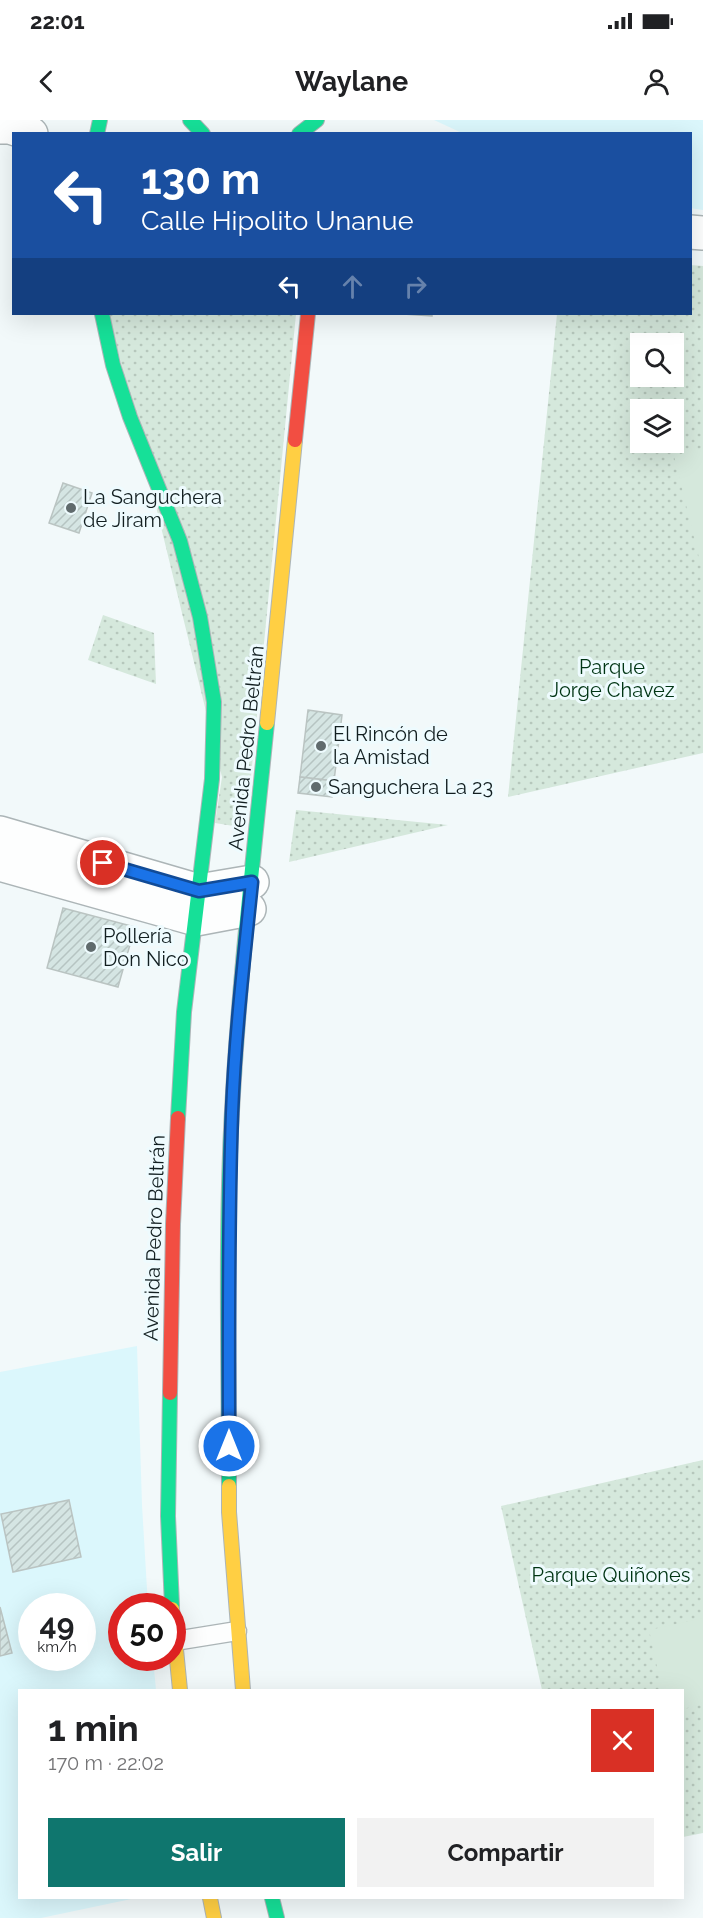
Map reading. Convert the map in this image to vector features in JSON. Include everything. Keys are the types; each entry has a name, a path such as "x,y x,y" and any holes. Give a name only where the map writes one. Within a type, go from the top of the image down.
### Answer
{"main road":[{"path":"190,120 201,132"},
{"path":"303,132 324,122"},
{"name":"Avenida Pedro Beltrán","path":"102,315 113,365 129,417 180,541 200,617 214,702 212,779 184,1012 173,1224 168,1516 171,1593"},
{"name":"Avenida Pedro Beltrán","path":"243,1689 229,1512 229,1224 232,1111 308,315"},
{"name":"Avenida Pedro Beltrán","path":"178,1671 180,1689"},
{"path":"210,1899 214,1918"},
{"path":"272,1899 277,1918"}],"street":[{"path":"0,127 10,127 25,132"},
{"path":"0,833 197,905"},
{"path":"0,864 197,905 251,895"}],"lane":[{"path":"186,1639 237,1631"}],"shaded area":[{"path":"434,120 703,120 703,210 692,208 692,132 460,132"},
{"path":"137,1346 147,1593 108,1593 108,1671 154,1671 156,1689 18,1689 18,1899 131,1899 41,1918 0,1918 0,1372"}],"green space":[{"name":"Parque Jorge Chavez","path":"692,265 703,266 703,753 508,797 557,315 692,315"},
{"path":"109,315 296,315 246,828 215,823 222,777"},
{"path":"703,448 703,574 674,456"},
{"path":"103,615 154,633 156,684 88,660"},
{"path":"296,810 448,825 289,862"},
{"name":"Parque Quiñones","path":"703,1460 703,1833 684,1837 684,1689 542,1689 501,1506"},
{"path":"703,1618 703,1704 684,1709 684,1689 662,1689 649,1630"}],"building":[{"name":"La Sanguchera de Jiram","path":"63,483 92,493 79,533 49,523"},
{"name":"El Rincón de la Amistad","path":"308,710 342,715 334,781 300,777"},
{"name":"Sanguchera La 23","path":"300,777 334,781 332,797 298,793"},
{"name":"Pollería Don Nico","path":"63,908 135,927 118,987 47,968"},
{"path":"69,1500 81,1557 13,1572 1,1514"},
{"path":"0,1607 12,1653 0,1656"}],"traffic: fast":[{"path":"97,132 100,120"},
{"path":"190,120 201,132"},
{"path":"302,132 317,120"},
{"path":"102,315 113,365 130,417 180,541 200,617 214,702 212,779 184,1012 178,1118"},
{"path":"229,1486 228,1251 232,1111 243,965 267,723"},
{"path":"170,1393 168,1516 171,1593"},
{"path":"272,1899 277,1918"}],"traffic: slow":[{"path":"267,723 295,440"},
{"path":"229,1486 243,1689"},
{"path":"178,1671 180,1689"},
{"path":"210,1899 214,1918"}],"traffic: jam":[{"path":"295,440 308,315"},
{"path":"170,1393 173,1224 178,1118"}],"place":[{"name":"La Sanguchera de Jiram","path":"71,508"},
{"name":"El Rincón de la Amistad","path":"321,746"},
{"name":"Sanguchera La 23","path":"316,787"},
{"name":"Pollería Don Nico","path":"91,947"}],"route":[{"path":"103,863 199,891 252,882 232,1111 229,1224 229,1446"}]}
